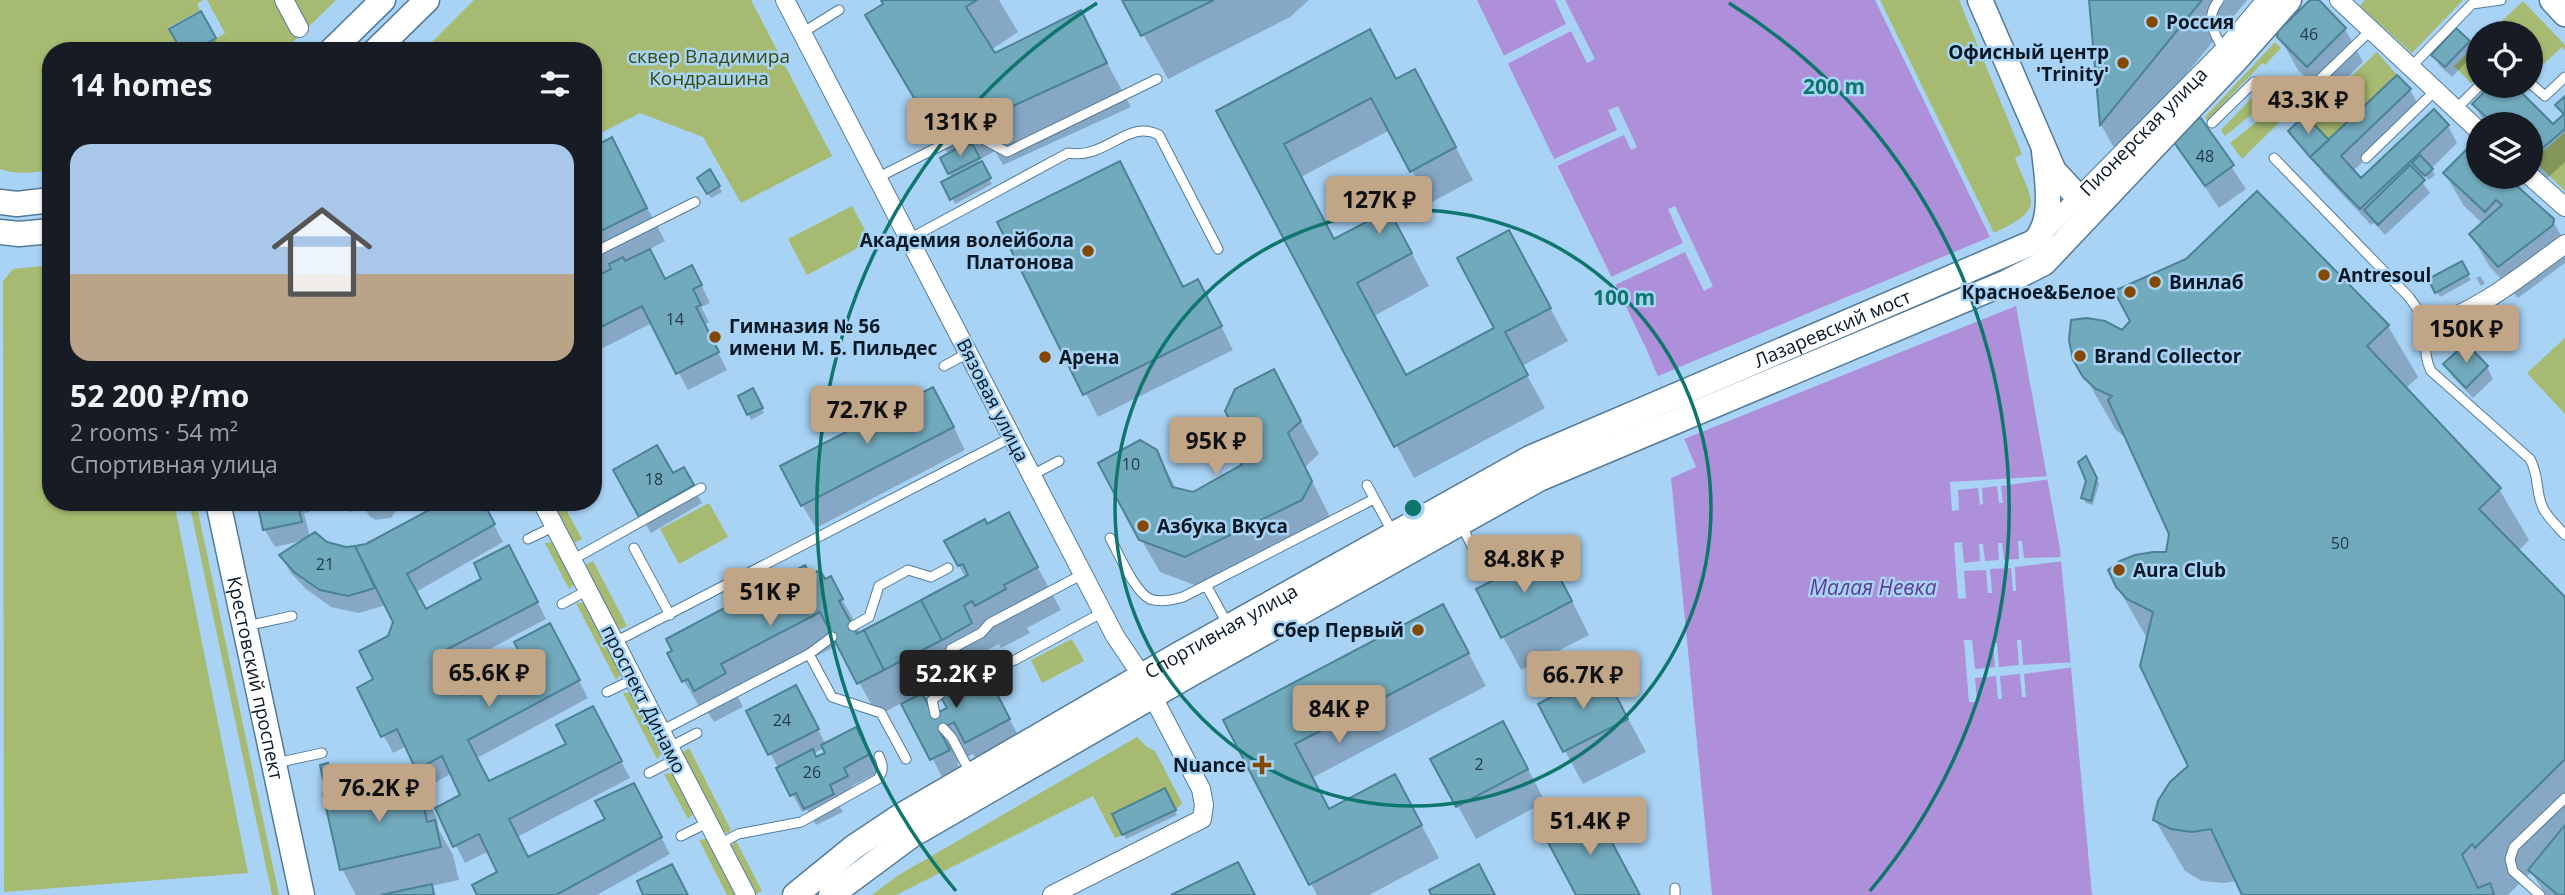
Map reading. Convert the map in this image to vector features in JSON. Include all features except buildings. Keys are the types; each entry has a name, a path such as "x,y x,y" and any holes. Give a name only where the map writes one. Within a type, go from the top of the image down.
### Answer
{"street":[{"path":"284,0 299,28"},
{"path":"340,42 383,0"},
{"path":"384,42 427,0"},
{"name":"Вязовая улица","path":"785,0 1115,636 1147,686"},
{"path":"1980,0 2044,151 2063,184 2078,197 2003,270"},
{"name":"Пионерская улица","path":"2266,0 2229,56 2103,200 2093,202 2078,197 2229,56 2289,0"},
{"path":"2340,0 2466,119"},
{"path":"2553,0 2565,13"},
{"path":"2042,234 2048,194 2044,151"},
{"path":"2543,188 2565,207"},
{"path":"2003,270 2044,263 2103,200"},
{"path":"0,202 18,204 42,201"},
{"path":"0,232 42,232"},
{"path":"2425,328 2476,307 2565,244"},
{"name":"Лазаревский мост","path":"1667,398 2003,270"},
{"name":"Лазаревский мост","path":"1676,421 2003,270"},
{"name":"Спортивная улица","path":"831,895 912,835 1147,686 1229,627 1530,458 1667,398"},
{"name":"Спортивная улица","path":"795,895 876,832 972,775 1539,479 1676,421"},
{"name":"Крестовский проспект","path":"220,511 302,895"},
{"name":"проспект Динамо","path":"547,511 747,895"},
{"name":"Спортивная улица","path":"1052,895 1202,819 1204,805 1201,789 1147,686"}],"lane":[{"path":"2219,0 2212,9 2211,19 2229,56"},
{"path":"2411,67 2472,4 2501,0"},
{"path":"802,33 839,10"},
{"path":"2212,123 2254,82 2316,83 2371,30"},
{"path":"2543,94 2545,96 2565,78"},
{"path":"877,178 956,138 979,137 1007,152 1157,79"},
{"path":"2366,158 2436,90"},
{"path":"2456,109 2467,98"},
{"path":"909,239 1068,153 1089,154 1128,134 1150,130 1159,135 1218,249"},
{"path":"2274,158 2420,311 2425,328 2425,359 2431,371 2530,459 2537,471 2543,508 2565,535"},
{"path":"602,248 695,202"},
{"path":"944,366 968,353"},
{"path":"615,642 1012,437"},
{"path":"1032,475 1059,461"},
{"path":"1367,485 1394,534"},
{"path":"572,560 701,488"},
{"path":"1110,538 1139,590 1151,599 1166,601 1183,597 1374,499"},
{"path":"1460,522 1485,571"},
{"path":"528,540 555,526"},
{"path":"634,548 670,615"},
{"path":"853,626 869,617 879,586 908,570 931,577 948,568"},
{"path":"951,649 981,633 990,624 1083,574"},
{"path":"1206,585 1229,627"},
{"path":"562,604 588,590"},
{"path":"985,671 1015,660 1103,612"},
{"path":"244,626 292,616"},
{"path":"661,731 809,654 832,637"},
{"path":"809,654 832,697 881,713 906,759"},
{"path":"905,684 943,663 979,655 1003,664"},
{"path":"607,692 634,678"},
{"path":"935,714 932,700 940,694"},
{"path":"943,728 952,738 972,775"},
{"path":"649,773 697,733"},
{"path":"274,763 322,753"},
{"path":"720,844 738,834 801,822 878,779 883,764 879,756"},
{"path":"2540,895 2513,872 2510,859 2514,847 2565,798"},
{"path":"681,836 709,822"}],"green space":[{"path":"0,0 203,0 197,4 200,10 168,28 176,42 42,42 42,171 25,173 0,169"},
{"path":"207,0 336,0 293,42 210,42 225,33"},
{"name":"сквер Владимира Кондрашина","path":"474,0 751,0 832,156 741,203 703,137 640,113 602,132 602,42 432,42"},
{"path":"1880,0 1959,0 2022,154 2015,158 2027,186 2031,204 2028,211 2010,225 1994,233"},
{"path":"2365,0 2463,0 2412,53 2360,6"},
{"path":"2523,1 2542,21 2502,21"},
{"path":"2543,22 2565,45 2565,50 2562,47 2543,64"},
{"path":"2275,42 2281,48 2265,65 2262,63 2207,121 2205,117"},
{"path":"2377,52 2397,75 2329,140 2308,117"},
{"path":"2466,54 2466,78 2454,66"},
{"path":"2263,86 2273,97 2225,136 2221,130"},
{"path":"2279,104 2288,114 2242,159 2230,143"},
{"path":"2565,132 2565,191 2543,170 2543,151"},
{"path":"852,206 871,241 807,275 788,239"},
{"path":"42,266 42,511 176,511 248,873 4,892 3,281 13,269"},
{"path":"2565,338 2565,414 2527,373"},
{"path":"709,503 728,537 679,564 660,529"},
{"path":"191,511 198,511 279,895 272,895"},
{"path":"555,511 567,511 582,539 572,544"},
{"path":"553,542 575,584 569,589 545,543"},
{"path":"593,561 627,626 621,629 616,627 583,566"},
{"path":"576,603 585,603 621,674 616,680"},
{"path":"1072,639 1084,661 1042,683 1031,660"},
{"path":"631,692 662,753 657,759 623,693"},
{"path":"1137,737 1155,751 1182,803 1176,810 1165,789 1112,813 1122,835 1115,838 1093,796 896,895 872,895 897,876"},
{"path":"689,748 731,830 728,833 721,831 681,753"},
{"path":"673,773 693,814 688,819 664,774"},
{"path":"706,839 735,895 727,895 699,840"},
{"path":"736,841 762,891 754,895 730,847"}],"water":[{"name":"Малая Невка","path":"1477,0 1875,0 1990,237 2016,306 2060,549 2092,895 1712,895 1671,478 1696,467 1646,348"}],"pier":[{"path":"1555,0 1565,0 1595,59 1587,63 1571,31 1507,64 1503,56 1566,24"},
{"path":"1618,106 1637,147 1631,150 1624,135 1557,166 1554,159 1617,130 1608,110"},
{"path":"1675,206 1713,286 1704,291 1685,252 1615,285 1611,277 1683,243 1668,209"},
{"path":"1990,237 2016,306 1684,439 1658,376"},
{"path":"2050,476 2051,479 2001,486 2003,503 1999,503 1997,486 1982,488 1983,504 1980,505 1978,488 1958,490 1959,510 1952,511 1950,482"},
{"path":"2018,541 2022,541 2024,558 2064,557 2064,561 2015,567 2016,591 2013,591 2011,568 1990,569 1992,593 1988,593 1986,570 1964,571 1966,598 1958,599 1954,543 1962,542 1964,563 1980,561 1979,544 1983,544 1985,561 1999,560 1998,543 2002,543 2004,560 2019,559"},
{"path":"1964,640 1972,640 1975,669 1995,667 1993,643 1997,643 1999,667 2019,665 2017,640 2021,640 2023,665 2074,662 2074,667 2024,674 2026,697 2022,697 2020,674 2000,676 2002,699 1998,699 1996,676 1975,678 1977,702 1969,702"}],"place":[{"name":"Россия","path":"2152,22"},
{"name":"Офисный центр 'Trinity'","path":"2123,63"},
{"name":"Академия волейбола Платонова","path":"1088,251"},
{"name":"Antresoul","path":"2324,275"},
{"name":"Винлаб","path":"2155,282"},
{"name":"Красное&Белое","path":"2130,292"},
{"name":"Гимназия № 56 имени М. Б. Пильдес","path":"715,337"},
{"name":"Brand Collector","path":"2080,356"},
{"name":"Арена","path":"1045,357"},
{"name":"Азбука Вкуса","path":"1143,526"},
{"name":"Aura Club","path":"2119,570"},
{"name":"Сбер Первый","path":"1418,630"},
{"name":"Nuance","path":"1262,765"}]}
